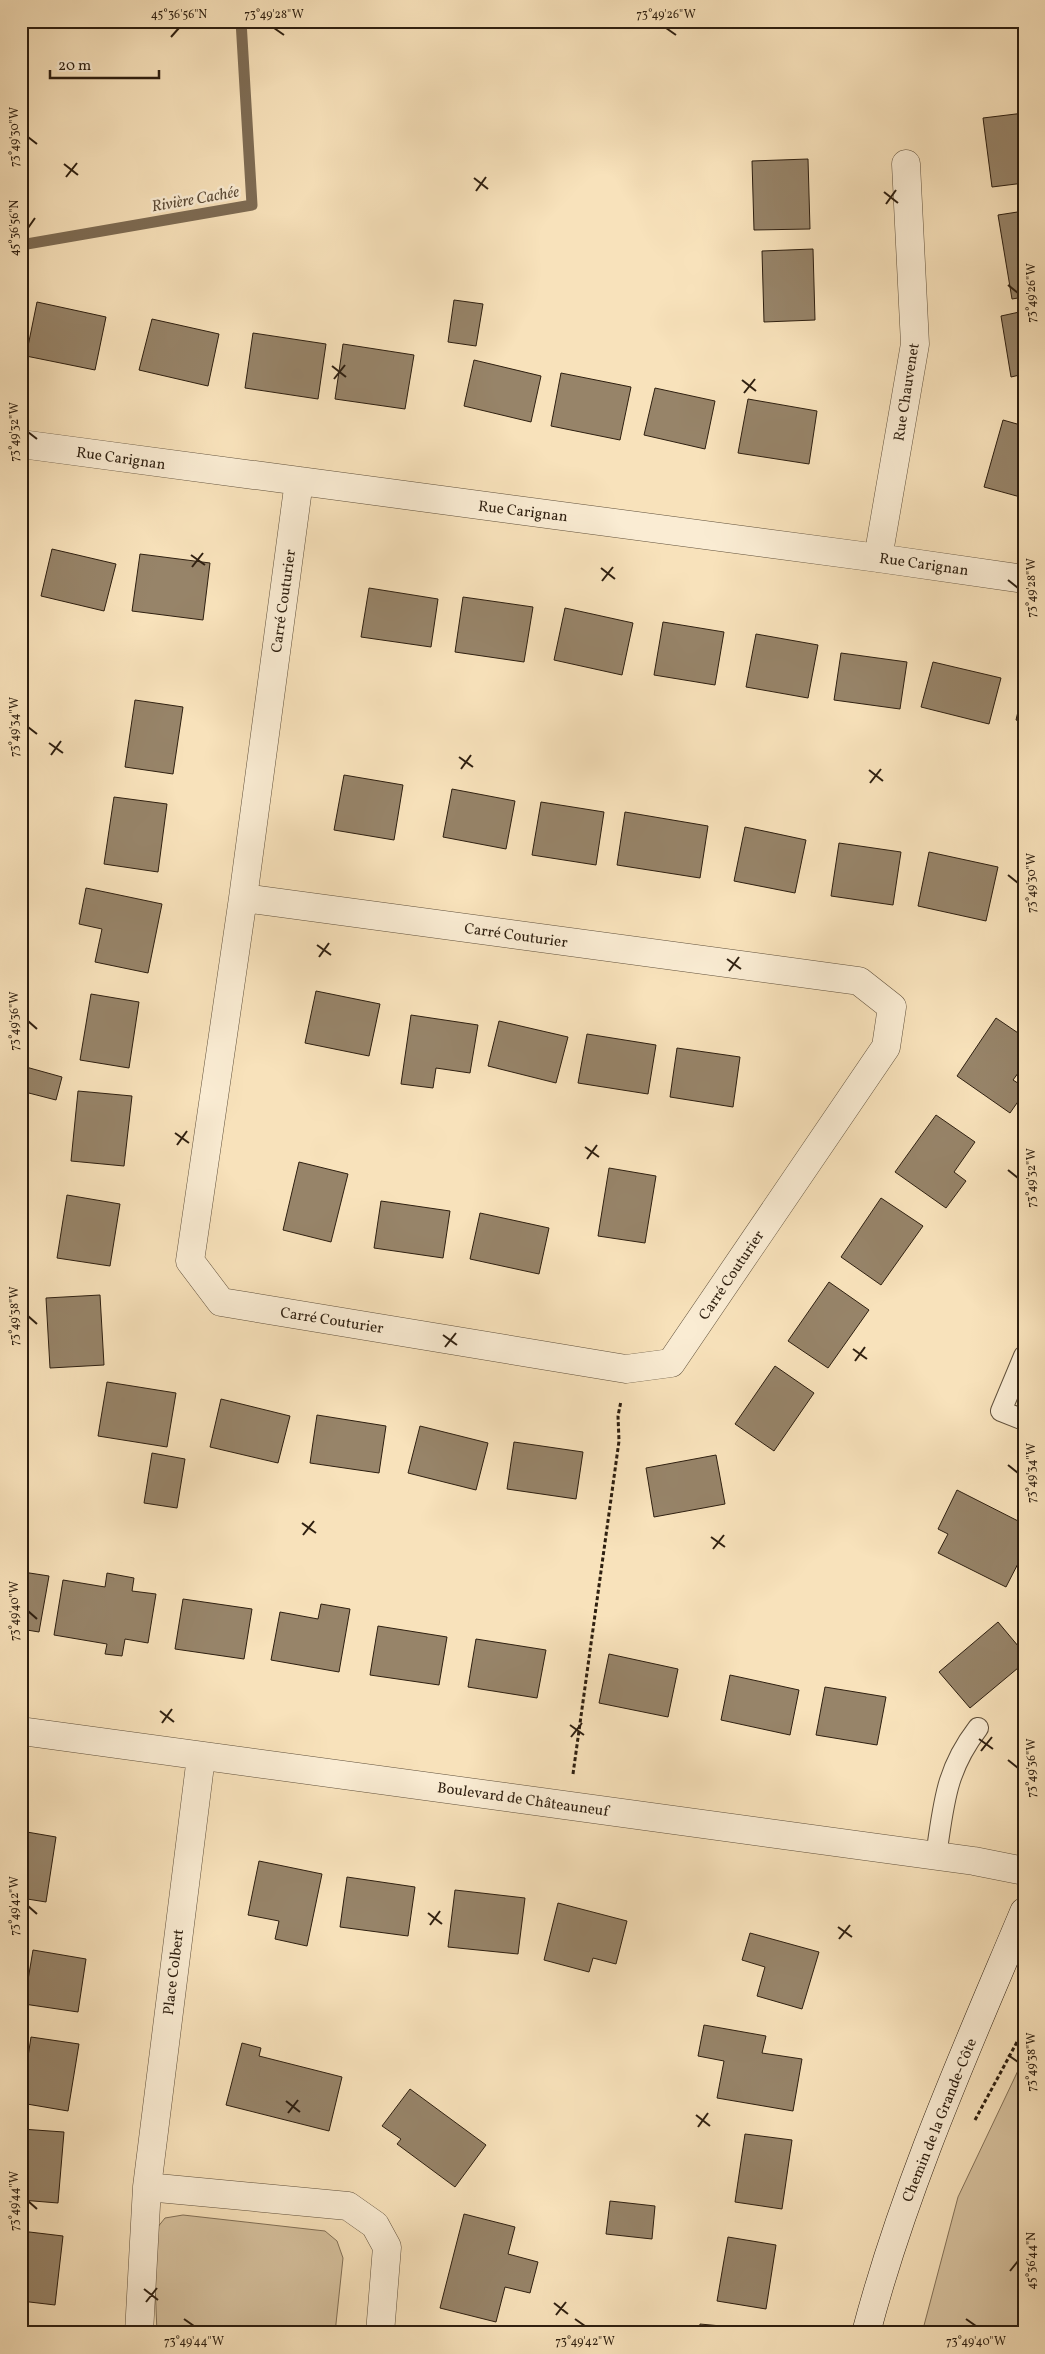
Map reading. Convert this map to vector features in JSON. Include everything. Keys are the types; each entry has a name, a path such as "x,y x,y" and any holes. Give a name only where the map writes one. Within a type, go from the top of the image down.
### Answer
{"street":[{"name":"Rue Chauvenet","path":"878,558 915,344 906,164"},
{"name":"Rue Carignan","path":"21,444 1024,579"},
{"name":"Carré Couturier","path":"243,898 859,981 892,1007 886,1047 671,1363 626,1369 221,1302 190,1261 243,898 299,482"},
{"name":"Boulevard de Châteauneuf","path":"21,1732 936,1856 1024,1871"},
{"name":"Place Colbert","path":"139,2333 147,2187 201,1757"},
{"name":"Chemin de la Grande-Côte","path":"866,2333 896,2231 913,2185 1024,1912"},
{"path":"147,2187 348,2206 375,2224 387,2247 380,2333"}],"lane":[{"path":"1024,1356 1001,1410 1024,1420"},
{"path":"936,1856 948,1785 955,1763 978,1728"}],"path":[{"path":"573,1775 619,1441 618,1416 622,1396"}],"shaded area":[{"path":"28,268 21,300 21,270"},
{"path":"1024,2058 1024,2333 922,2333 958,2197"},
{"path":"183,2215 325,2231 337,2241 343,2258 335,2333 157,2333 153,2233 165,2218"}],"building":[{"path":"1024,113 1024,183 992,187 983,118"},
{"path":"808,159 810,229 754,230 752,161"},
{"path":"1024,211 1024,297 1012,299 998,215"},
{"path":"813,249 815,320 764,322 762,251"},
{"path":"454,300 483,304 476,346 448,342"},
{"path":"37,302 106,317 95,370 26,356"},
{"path":"1024,311 1024,374 1011,377 1001,316"},
{"path":"152,319 219,334 208,386 139,370"},
{"path":"253,333 326,344 318,399 245,388"},
{"path":"343,344 414,355 405,409 335,399"},
{"path":"474,360 541,376 531,422 464,406"},
{"path":"561,373 631,387 620,440 551,426"},
{"path":"655,388 715,401 705,449 644,435"},
{"path":"748,399 817,411 809,464 738,453"},
{"path":"1003,420 1024,426 1024,498 984,487"},
{"path":"52,549 116,564 104,611 41,596"},
{"path":"140,554 210,563 203,620 132,611"},
{"path":"369,588 438,599 431,647 361,637"},
{"path":"463,597 533,607 524,662 455,652"},
{"path":"565,608 633,623 622,675 554,660"},
{"path":"663,622 724,632 715,685 654,675"},
{"path":"756,634 818,645 808,698 746,687"},
{"path":"841,653 907,662 900,709 834,700"},
{"path":"933,662 1001,678 989,724 921,707"},
{"path":"1024,686 1024,722 1016,720"},
{"path":"135,700 183,707 173,774 125,767"},
{"path":"344,775 403,785 394,840 334,830"},
{"path":"452,789 515,801 506,849 443,837"},
{"path":"114,797 167,804 158,872 104,864"},
{"path":"541,802 604,812 596,865 532,855"},
{"path":"625,812 708,826 700,878 617,865"},
{"path":"745,827 806,840 795,893 734,881"},
{"path":"839,843 901,852 893,905 831,896"},
{"path":"929,852 998,867 986,921 918,906"},
{"path":"86,888 162,904 148,973 95,962 102,929 79,924"},
{"path":"316,991 380,1004 369,1056 305,1043"},
{"path":"91,994 139,1002 129,1068 80,1060"},
{"path":"411,1015 478,1025 470,1073 436,1068 433,1088 401,1084"},
{"path":"996,1018 1024,1037 1024,1065 1013,1080 1024,1087 1024,1093 1010,1113 957,1076"},
{"path":"499,1021 568,1037 556,1083 488,1066"},
{"path":"587,1034 656,1045 648,1094 578,1083"},
{"path":"677,1048 740,1057 733,1107 670,1097"},
{"path":"26,1067 62,1077 56,1100 21,1091"},
{"path":"78,1091 132,1096 124,1166 71,1161"},
{"path":"936,1115 975,1142 954,1172 966,1181 946,1208 895,1172"},
{"path":"299,1162 348,1174 331,1242 283,1230"},
{"path":"609,1168 656,1176 645,1243 598,1236"},
{"path":"67,1195 120,1204 110,1266 57,1258"},
{"path":"881,1198 923,1226 881,1285 841,1257"},
{"path":"381,1201 450,1211 443,1258 374,1248"},
{"path":"480,1213 549,1228 539,1274 470,1259"},
{"path":"829,1282 869,1310 828,1368 788,1341"},
{"path":"100,1295 104,1365 50,1368 46,1298"},
{"path":"775,1366 814,1393 774,1451 735,1424"},
{"path":"107,1382 176,1393 167,1447 98,1436"},
{"path":"221,1399 290,1416 278,1463 210,1447"},
{"path":"317,1415 386,1426 379,1473 310,1463"},
{"path":"420,1426 488,1443 476,1490 408,1473"},
{"path":"514,1442 583,1452 576,1499 507,1489"},
{"path":"152,1453 185,1459 177,1508 144,1503"},
{"path":"716,1455 725,1504 654,1517 646,1468"},
{"path":"957,1490 1024,1524 1024,1552 1006,1587 938,1553 948,1534 938,1529"},
{"path":"21,1549 27,1550 23,1572 49,1576 39,1632 21,1629"},
{"path":"107,1573 134,1578 132,1591 156,1594 148,1643 125,1639 122,1656 105,1654 107,1644 54,1635 63,1580 105,1587"},
{"path":"183,1599 252,1609 244,1659 175,1649"},
{"path":"321,1604 350,1609 339,1672 271,1660 280,1612 318,1619"},
{"path":"998,1622 1024,1653 1024,1663 970,1708 939,1672"},
{"path":"378,1626 447,1637 439,1685 370,1675"},
{"path":"476,1639 546,1650 537,1698 468,1687"},
{"path":"609,1654 678,1669 668,1717 599,1703"},
{"path":"730,1675 799,1690 790,1735 721,1720"},
{"path":"825,1687 886,1697 877,1745 816,1735"},
{"path":"21,1831 56,1837 46,1902 21,1898"},
{"path":"259,1861 322,1874 307,1946 275,1939 279,1921 248,1915"},
{"path":"347,1877 415,1887 408,1936 340,1927"},
{"path":"455,1890 525,1898 518,1954 448,1947"},
{"path":"558,1903 627,1921 616,1964 593,1958 589,1972 544,1960"},
{"path":"750,1933 819,1952 802,2009 757,1996 765,1967 742,1960"},
{"path":"33,1950 86,1959 78,2012 24,2004"},
{"path":"704,2025 766,2036 762,2053 802,2059 793,2111 717,2098 724,2061 698,2056"},
{"path":"31,2037 79,2044 68,2111 21,2103"},
{"path":"242,2043 261,2048 259,2056 342,2077 329,2131 226,2105"},
{"path":"410,2089 486,2145 455,2187 397,2144 401,2139 382,2126"},
{"path":"21,2129 64,2132 58,2203 21,2200"},
{"path":"745,2134 792,2140 782,2209 735,2202"},
{"path":"610,2201 655,2206 652,2239 606,2234"},
{"path":"464,2214 515,2227 508,2254 538,2262 530,2293 505,2287 496,2322 440,2308"},
{"path":"21,2231 63,2236 55,2305 21,2301"},
{"path":"728,2237 776,2245 766,2309 717,2301"},
{"path":"700,2324 764,2330 764,2333 699,2333"}],"waterway":[{"name":"Rivière Cachée","path":"21,245 252,205 241,21"}]}
